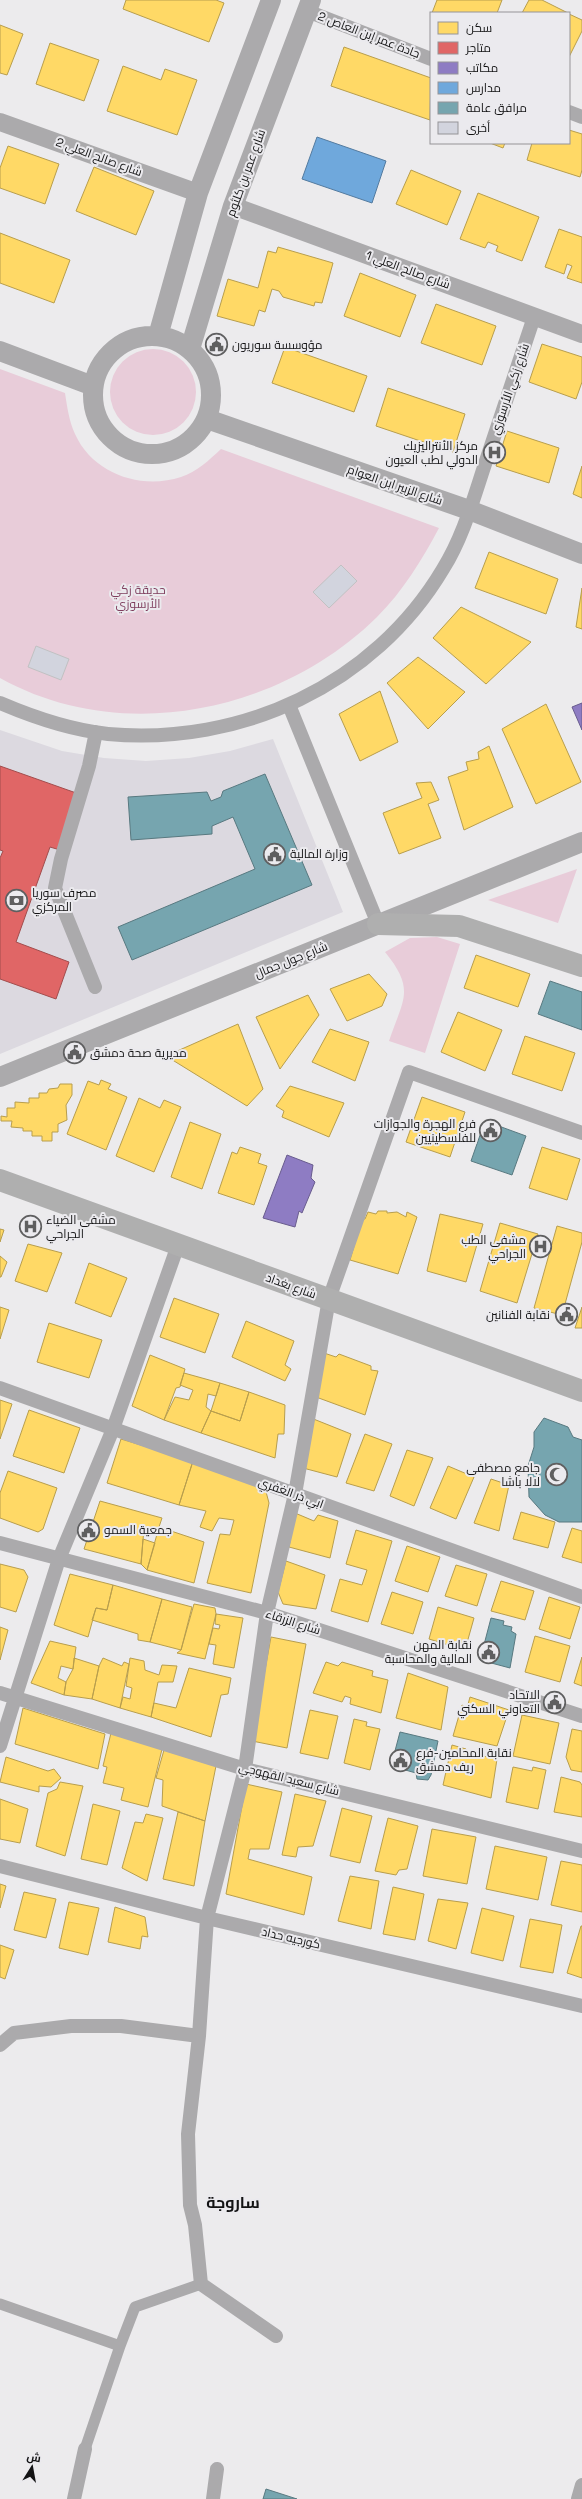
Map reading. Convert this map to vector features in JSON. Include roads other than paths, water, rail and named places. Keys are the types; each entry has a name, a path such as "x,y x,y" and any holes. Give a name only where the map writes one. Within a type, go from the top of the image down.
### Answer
{"main road":[{"path":"158,336 198,193 271,0"},
{"name":"شارع عمر بن كلثوم","path":"190,349 233,206 309,6"},
{"path":"158,336 175,340 190,349 203,364 210,382 212,401 207,419 195,437 173,452 155,455 138,453 121,447 107,435 98,420 93,403 93,386 98,369 109,354 123,343 140,337 158,336"},
{"path":"0,351 93,386"},
{"name":"شارع الزبير ابن العوام","path":"207,419 469,510 582,554"},
{"name":"شارع جول جمال","path":"0,1077 582,842"},
{"path":"378,924 459,926 582,966"},
{"name":"شارع بغداد","path":"0,1180 582,1391"}],"street":[{"name":"جادة عمر إبن العاص 2","path":"309,6 430,59"},
{"path":"570,112 582,117"},
{"name":"شارع صالح العلي 2","path":"0,122 198,193"},
{"name":"شارع صالح العلي 1","path":"233,206 582,334"},
{"name":"شارع زكي الأرسوزي","path":"0,703 45,720 96,732 146,736 186,734 248,722 289,705 334,682 366,659 395,632 421,602 443,570 461,535 534,317"},
{"path":"289,705 378,924"},
{"path":"95,987 55,888 61,859 89,766 96,732"},
{"path":"276,2336 201,2284 195,2225 190,2205 188,2134 199,2036 207,1918 246,1769 267,1613 295,1494 329,1300 409,1072 582,1133"},
{"path":"0,1746 59,1559 113,1429 178,1245"},
{"name":"ابي ذر الغفري","path":"0,1388 582,1597"},
{"name":"شارع الزرقاء","path":"0,1543 267,1613 582,1716"},
{"name":"شارع سعيد القهوجي","path":"0,1693 246,1769 582,1851"},
{"name":"كورجيه حداد","path":"0,1866 207,1918 582,2006"},
{"path":"0,2045 14,2033 71,2026 121,2026 199,2036"},
{"path":"74,2499 86,2449 120,2346 135,2307 201,2284"},
{"path":"0,2304 120,2346"},
{"path":"213,2499 217,2469"},
{"path":"578,2499 582,2484"}],"place":[{"name":"مؤوسسة سوريون","path":"216,345"},
{"name":"مركز الأنتراليزيك الدولي لطب العيون","path":"494,453"},
{"name":"وزارة المالية","path":"274,854"},
{"name":"مصرف سوريا المركزي","path":"16,900"},
{"name":"مديرية صحة دمشق","path":"75,1053"},
{"name":"فرع الهجرة والجوازات للفلسطينيين","path":"491,1131"},
{"name":"مشفى الضياء الجراحي","path":"31,1227"},
{"name":"مشفى الطب الجراحي","path":"541,1247"},
{"name":"نقابة الفنانين","path":"566,1315"},
{"name":"جامع مصطفى لالا باشا","path":"556,1475"},
{"name":"جمعية السمو","path":"89,1530"},
{"name":"نقابة المهن المالية والمحاسبة","path":"488,1652"},
{"name":"الاتحاد التعاوني السكني","path":"555,1702"},
{"name":"نقابة المحامين-فرع ريف دمشق","path":"400,1760"}],"district":[{"name":"ساروجة","path":"233,2202"}],"park label":[{"name":"حديقة زكي الأرسوزي","path":"138,597"}]}
